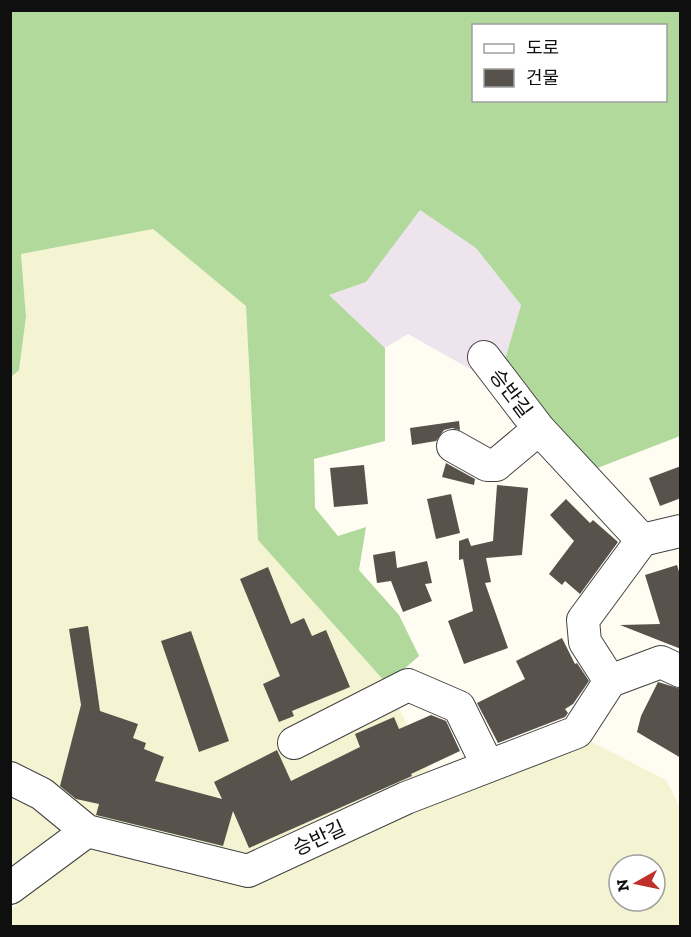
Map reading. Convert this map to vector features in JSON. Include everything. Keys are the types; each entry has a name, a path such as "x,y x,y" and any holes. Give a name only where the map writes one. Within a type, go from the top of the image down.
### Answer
{"street":[{"name":"승반길","path":"484,357 539,429 642,540"},
{"name":"승반길","path":"453,446 487,465 496,465 539,429"},
{"path":"681,531 642,540 583,620 585,642 610,681 661,662 681,671"},
{"name":"승반길","path":"87,831 248,871 406,798 578,732 610,681"},
{"path":"294,743 408,685 459,706 488,766"},
{"path":"10,778 42,794 87,831 10,888"}],"shaded area":[{"path":"420,209 476,248 521,305 504,363 486,378 408,334 385,348 329,295 366,282"}],"green space":[{"path":"11,11 680,11 680,436 595,469 504,363 521,305 476,248 420,210 366,282 329,295 385,348 385,441 314,459 315,508 338,536 366,527 359,570 399,615 419,656 387,684 258,540 246,306 153,229 21,254 26,317 19,370 11,377"},
{"path":"153,229 246,306 258,540 387,684 433,776 244,864 81,816 11,770 10,377 19,370 26,317 21,254"},
{"path":"584,738 666,780 680,807 680,926 11,926 11,910 87,845 233,884 483,785"},
{"path":"11,796 31,804 64,833 11,875"}],"building":[{"path":"459,421 460,430 452,428 444,430 436,441 412,445 410,428"},
{"path":"446,463 475,479 474,485 442,477"},
{"path":"364,465 368,504 334,507 330,468"},
{"path":"681,466 681,498 660,506 649,478"},
{"path":"497,485 528,488 522,555 486,558 491,582 485,583 508,648 464,664 448,621 473,611 463,559 459,560 459,541 468,538 471,546 493,541"},
{"path":"451,494 460,533 436,539 427,499"},
{"path":"566,499 590,523 593,520 618,542 580,594 565,581 562,585 549,574 574,541 550,515"},
{"path":"395,551 397,568 427,561 432,583 425,584 432,601 403,612 391,581 377,583 373,555"},
{"path":"677,565 681,578 681,649 620,625 660,624 645,575"},
{"path":"268,567 291,624 304,618 312,636 326,630 350,687 292,711 294,716 279,722 263,684 280,676 240,579"},
{"path":"88,626 100,711 138,724 133,738 146,743 144,749 164,757 155,781 222,799 214,782 277,750 291,781 360,747 355,734 394,717 399,729 431,715 446,721 460,751 411,774 412,776 249,848 233,811 223,846 96,815 99,804 76,799 60,786 81,705 69,629"},
{"path":"191,631 229,741 199,752 161,641"},
{"path":"562,638 575,664 577,663 589,681 573,704 565,709 568,713 565,717 498,743 477,703 525,679 516,661"},
{"path":"658,682 681,689 681,758 637,732 641,716"}]}
